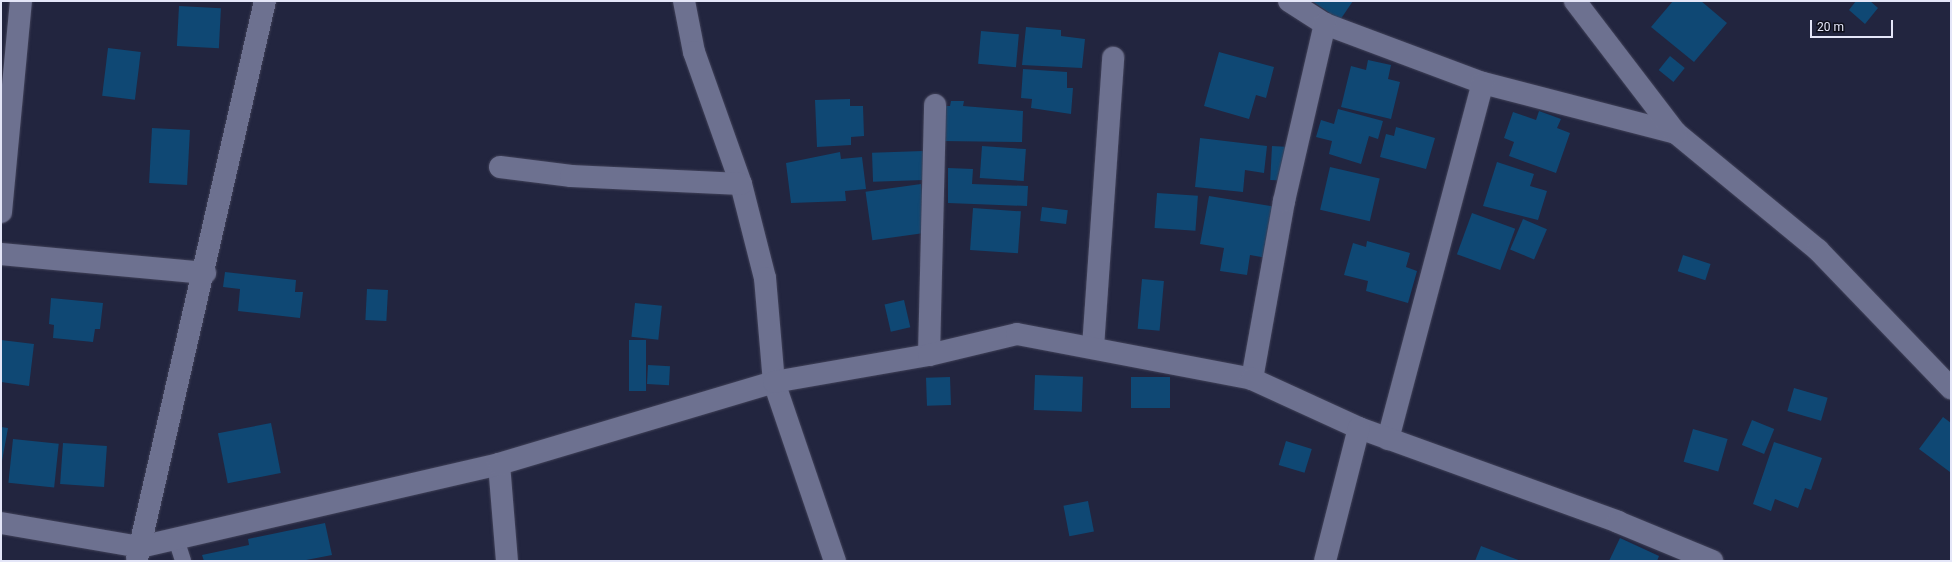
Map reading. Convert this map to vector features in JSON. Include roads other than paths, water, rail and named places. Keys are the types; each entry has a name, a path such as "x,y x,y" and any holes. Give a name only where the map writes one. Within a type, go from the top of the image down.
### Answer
{"street":[{"path":"1,212 21,1"},
{"path":"139,554 205,273 265,1"},
{"path":"684,1 694,52 741,184 765,278 774,382 835,561"},
{"path":"1289,1 1325,24 1484,83 1676,133"},
{"path":"1575,1 1676,133 1818,250 1951,388"},
{"path":"1252,379 1284,201 1325,24"},
{"path":"1093,347 1114,58"},
{"path":"1388,439 1484,83"},
{"path":"929,355 935,105"},
{"path":"500,167 571,176 741,184"},
{"path":"1,254 205,273"},
{"path":"1,523 139,554 176,539 499,464 774,382 929,355 1017,334 1093,347 1252,379 1358,428 1618,522 1712,561"},
{"path":"1325,561 1358,428"},
{"path":"499,464 507,561"}],"lane":[{"path":"176,539 183,561"}]}
